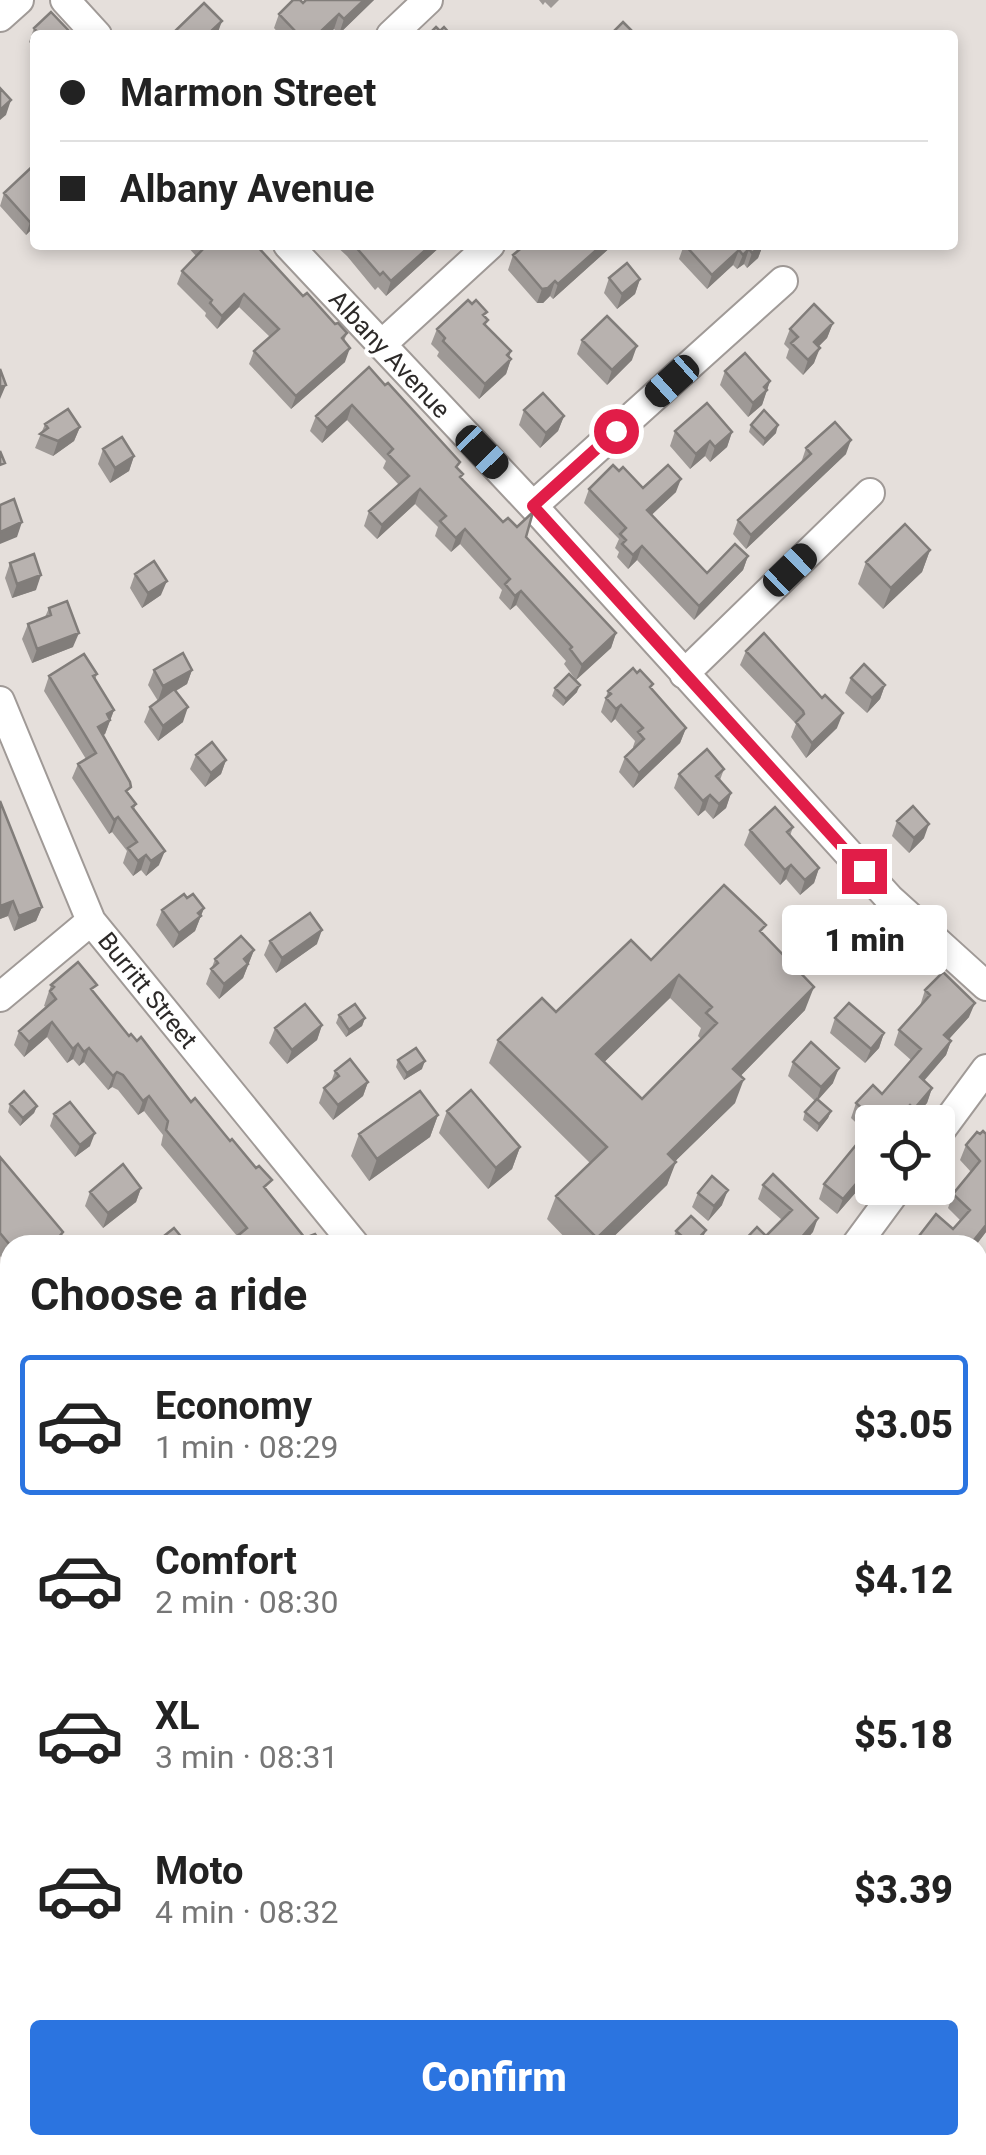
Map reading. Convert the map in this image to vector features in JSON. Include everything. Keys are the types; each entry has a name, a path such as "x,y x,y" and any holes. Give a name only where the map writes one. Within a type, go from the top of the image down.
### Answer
{"street":[{"path":"65,0 92,30"},
{"path":"396,30 428,0"},
{"name":"Albany Avenue","path":"293,250 533,506 890,898 986,986"},
{"path":"381,345 485,250"},
{"path":"533,506 784,281"},
{"path":"684,674 870,493"},
{"name":"Burritt Street","path":"0,701 92,921 347,1235"},
{"path":"0,997 92,921"},
{"path":"955,1111 986,1069"},
{"path":"863,1235 885,1205"}],"building":[{"path":"293,0 364,0 344,19 339,14 322,30 294,30 279,14"},
{"path":"204,3 222,21 212,30 176,30"},
{"path":"51,12 68,30 36,30"},
{"path":"623,22 631,30 615,30"},
{"path":"0,88 11,100 0,110"},
{"path":"30,169 30,222 4,193"},
{"path":"202,250 261,250 303,296 307,293 338,323 347,333 342,338 350,348 296,396 254,351 279,329 244,294 222,316 210,303 212,300 182,271"},
{"path":"358,250 425,250 391,281 383,272 380,275"},
{"path":"519,250 596,250 558,284 555,281 542,289 513,255"},
{"path":"690,250 739,250 712,275"},
{"path":"627,263 640,279 622,294 609,278"},
{"path":"468,300 472,304 476,300 487,312 483,315 488,320 484,324 511,351 507,355 511,359 485,384 443,341 445,338 437,329"},
{"path":"814,304 833,323 814,342 820,348 808,360 791,343 798,337 790,329"},
{"path":"607,316 637,346 612,370 582,340"},
{"path":"745,353 770,381 764,387 767,390 753,403 725,371"},
{"path":"369,367 460,462 456,467 463,474 460,477 503,522 508,518 517,527 533,512 526,537 616,633 582,665 572,647 521,591 515,596 505,584 510,579 465,529 456,538 440,521 446,516 420,489 382,525 369,511 409,476 388,454 393,449 352,405 327,428 316,416"},
{"path":"543,393 564,416 546,433 524,410"},
{"path":"707,403 732,432 715,447 710,441 696,454 675,431"},
{"path":"68,409 80,427 58,441 40,434 48,428 45,424"},
{"path":"764,410 778,425 765,439 751,425"},
{"path":"835,422 851,440 751,535 738,520 811,454 806,448"},
{"path":"122,437 134,456 115,468 103,449"},
{"path":"613,465 619,471 623,467 643,488 668,465 681,479 647,510 707,573 735,544 748,556 699,606 642,546 633,555 622,544 626,540 620,534 626,528 589,489"},
{"path":"14,499 22,522 0,532 0,505"},
{"path":"905,524 930,550 891,588 866,562"},
{"path":"34,554 41,575 17,584 10,563"},
{"path":"154,561 167,581 148,593 135,574"},
{"path":"67,601 79,633 37,649 28,624 51,615 49,608"},
{"path":"764,633 822,698 825,695 843,713 812,743 796,722 803,711 746,651"},
{"path":"183,653 192,670 163,686 154,670"},
{"path":"84,654 114,710 107,714 110,720 98,727 130,782 126,791 136,804 132,807 165,851 151,861 146,855 138,861 128,848 137,842 118,817 114,820 78,764 96,753 49,676"},
{"path":"864,664 885,685 872,698 851,678"},
{"path":"633,668 653,684 650,687 686,728 639,773 625,757 644,739 638,732 643,728 621,705 616,709 606,698 611,694 608,691"},
{"path":"569,674 580,685 566,699 555,688"},
{"path":"174,689 188,707 163,726 150,707"},
{"path":"212,742 226,760 211,773 196,755"},
{"path":"707,749 724,769 716,776 731,793 719,804 710,795 703,801 679,774"},
{"path":"0,801 42,907 19,916 13,901 0,906"},
{"path":"913,806 929,824 914,838 897,821"},
{"path":"775,807 793,827 787,832 819,868 805,880 791,865 785,870 750,830"},
{"path":"724,885 766,925 760,931 814,987 733,1069 744,1079 668,1154 676,1162 600,1235 594,1235 556,1196 607,1147 498,1040 542,998 556,1012 631,940 651,960","holes":["679,975 712,1007 706,1013 717,1023 642,1099 596,1054"]},
{"path":"184,894 187,898 193,894 204,908 198,913 201,916 179,933 162,910"},
{"path":"870,910 890,927 864,953 851,943 856,937 851,933"},
{"path":"310,913 322,930 282,958 270,941"},
{"path":"241,936 254,950 244,959 248,964 224,984 211,969 218,963 215,959"},
{"path":"78,962 97,985 91,989 129,1036 137,1041 141,1037 191,1102 195,1098 230,1141 272,1180 264,1187 303,1235 239,1235 247,1228 166,1130 168,1121 149,1096 143,1101 123,1075 117,1072 113,1076 89,1048 84,1052 78,1044 73,1049 52,1022 29,1042 19,1031 56,999 51,985"},
{"path":"943,972 975,1003 944,1035 951,1041 920,1077 932,1088 917,1105 858,1105 873,1085 882,1094 921,1049 899,1030 930,995 925,990"},
{"path":"849,1003 884,1033 871,1049 835,1018"},
{"path":"305,1004 322,1025 292,1050 275,1028"},
{"path":"355,1004 365,1018 349,1030 339,1015"},
{"path":"811,1042 839,1068 821,1087 793,1062"},
{"path":"416,1048 425,1061 407,1073 398,1060"},
{"path":"350,1059 368,1082 338,1105 324,1088 339,1076 335,1071"},
{"path":"471,1090 520,1147 496,1168 447,1111"},
{"path":"24,1091 37,1106 23,1118 10,1104"},
{"path":"420,1091 438,1115 377,1159 359,1134"},
{"path":"817,1099 831,1111 819,1124 805,1112"},
{"path":"70,1102 95,1133 80,1145 54,1114"},
{"path":"977,1132 986,1134 986,1225 978,1235 920,1235 936,1214 953,1229 970,1210 955,1192 980,1161 966,1145"},
{"path":"855,1146 855,1185 843,1199 824,1184"},
{"path":"0,1157 63,1232 0,1233"},
{"path":"123,1164 141,1188 108,1213 90,1192"},
{"path":"773,1174 818,1218 804,1235 767,1235 792,1210 763,1185"},
{"path":"712,1176 728,1190 714,1206 698,1193"},
{"path":"691,1216 706,1230 701,1235 681,1235 676,1231"}],"route":[{"path":"616,431 533,506 864,871"}]}
